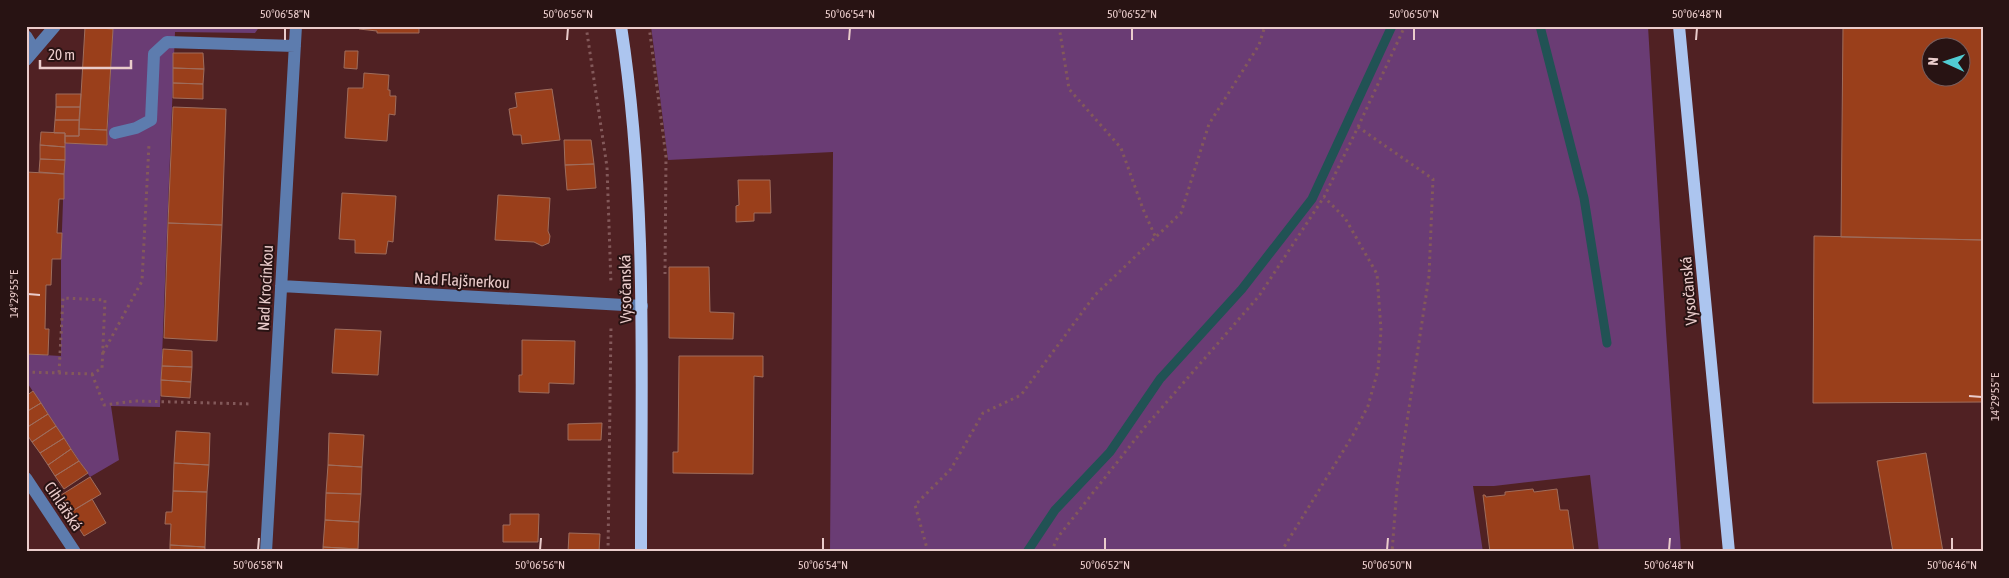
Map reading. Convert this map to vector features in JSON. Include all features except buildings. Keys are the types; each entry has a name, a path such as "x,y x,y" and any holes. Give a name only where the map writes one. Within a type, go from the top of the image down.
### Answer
{"main road":[{"name":"Vysočanská","path":"621,26 628,74 637,166 642,306 640,552"},
{"name":"Vysočanská","path":"1679,26 1729,552"}],"street":[{"path":"26,60 54,26"},
{"name":"Nad Krocínkou","path":"266,552 296,26"},
{"path":"26,36 34,49"},
{"path":"115,133 136,128 151,120 154,54 167,42 295,46"},
{"name":"Nad Flajšnerkou","path":"281,286 642,306"},
{"name":"Cihlářská","path":"26,478 75,552"}],"path":[{"path":"1059,26 1069,89 1120,148 1143,209 1156,237"},
{"path":"928,552 915,505 951,469 983,413 1021,395 1094,295 1181,213 1209,124 1258,45 1265,26"},
{"path":"1051,552 1058,537 1145,427 1259,296 1324,197 1405,26"},
{"path":"102,353 142,281 151,120"},
{"path":"1358,127 1433,180 1429,276 1397,487 1392,552"},
{"path":"1281,552 1353,435 1368,406 1378,370 1381,330 1377,274 1345,218 1324,197"},
{"path":"26,372 59,373 92,374 102,368 105,300 63,298 59,373"},
{"path":"92,374 104,405 135,400 274,405"}],"shaded area":[{"path":"86,26 260,26 255,33 175,32 160,407 111,406 119,460 90,477 26,381 26,354 61,356 61,259 65,143 107,144 113,29"},
{"path":"651,26 1648,26 1681,552 1599,552 1590,475 1494,486 1473,486 1483,552 830,552 833,152 668,160"}],"waterway":[{"path":"1027,552 1055,510 1110,452 1160,379 1242,289 1312,199 1392,26"},
{"path":"1540,26 1584,198 1607,343"}]}
